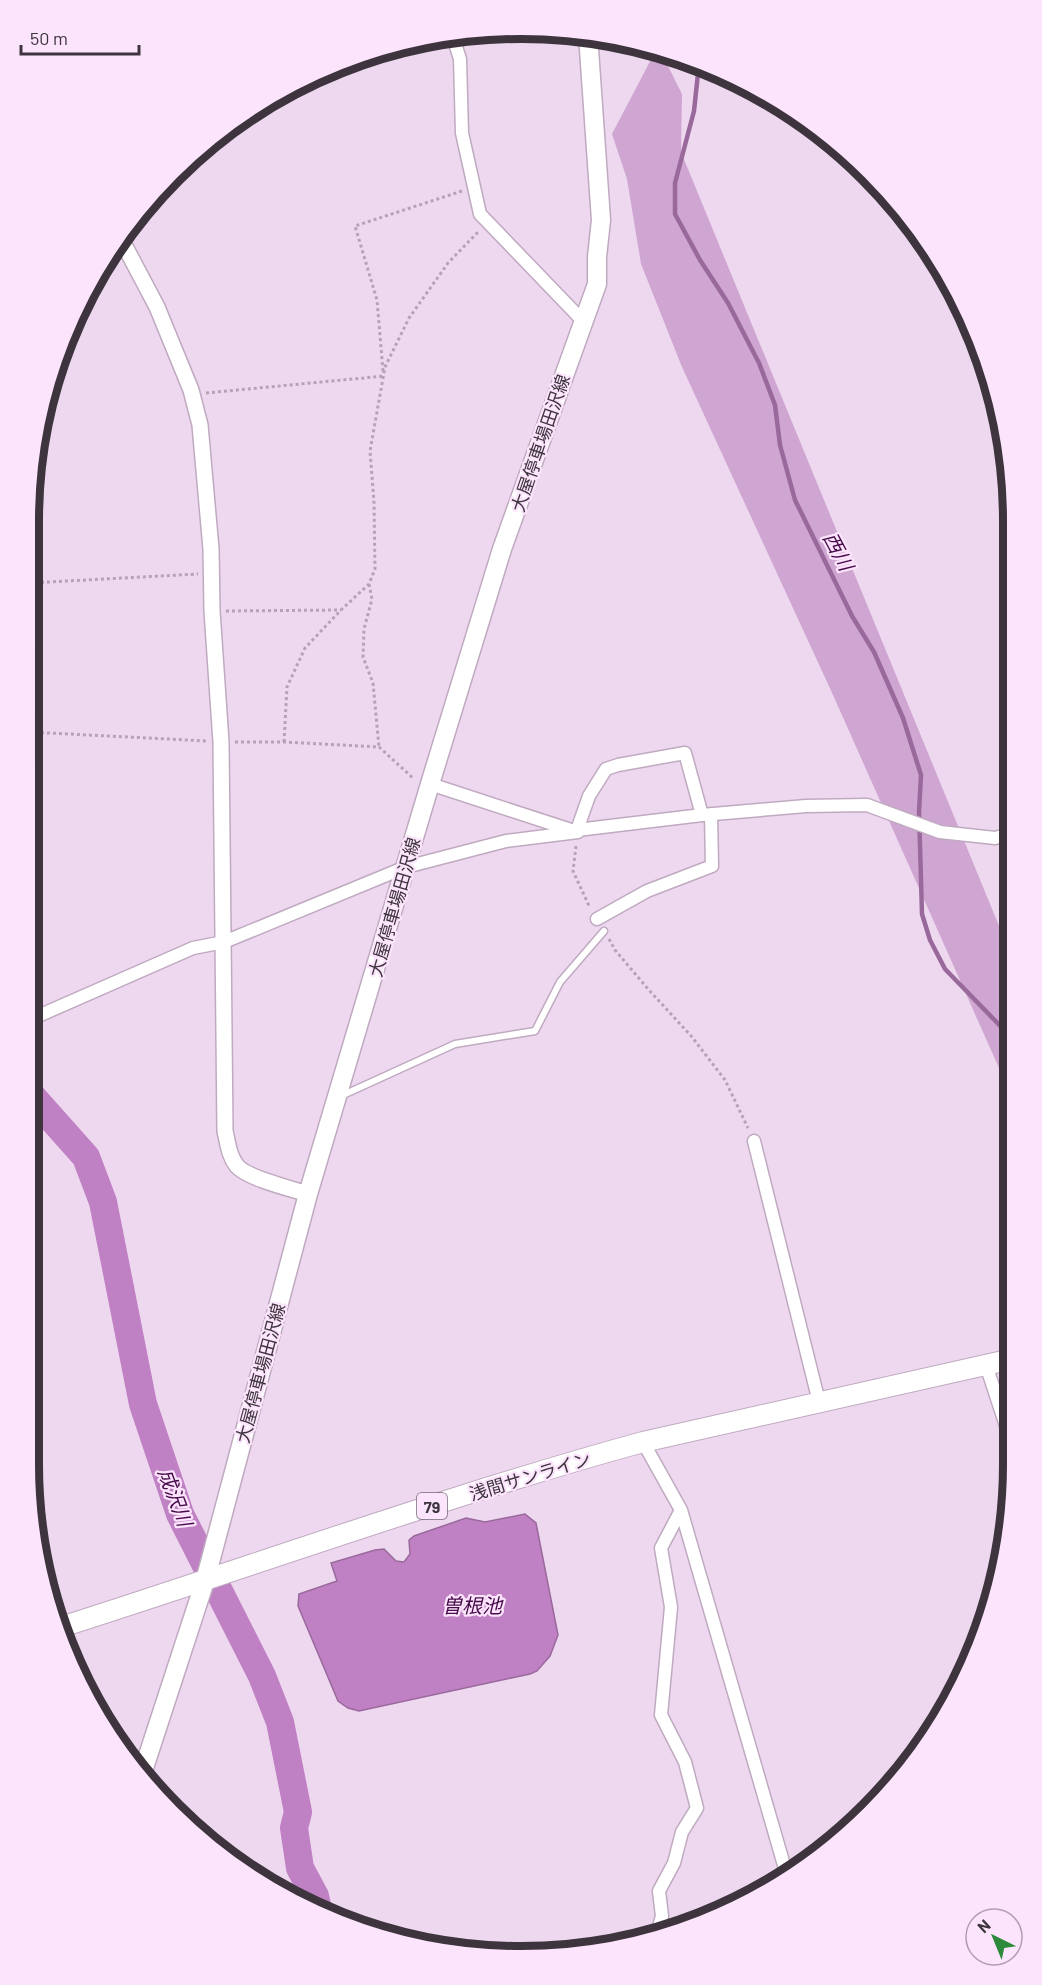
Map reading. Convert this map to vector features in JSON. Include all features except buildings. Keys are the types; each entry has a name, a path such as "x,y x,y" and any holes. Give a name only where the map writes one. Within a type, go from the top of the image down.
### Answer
{"main road":[{"name":"大屋停車場田沢線","path":"145,1764 213,1578 212,1554 308,1194 430,784 502,549 582,320 597,284 601,220 589,44"},
{"name":"浅間サンライン","path":"67,1625 521,1478 643,1442 1003,1361"}],"street":[{"path":"455,43 460,58 462,133 480,214 582,320"},
{"path":"125,246 157,307 192,394 200,425 211,549 212,611 221,742 225,1131 229,1151 238,1168 254,1177 308,1194"},
{"path":"578,831 589,796 606,769 685,753 707,814 712,866 647,891 597,919"},
{"path":"430,784 578,831"},
{"path":"39,1016 193,948 224,942 406,867 506,841 707,814 806,806 867,805 940,832 995,838 1003,836"},
{"path":"754,1141 819,1402"},
{"path":"987,1365 1003,1416"},
{"path":"643,1442 681,1510 785,1868"},
{"path":"659,1926 662,1916 659,1891 674,1863 682,1832 697,1808 685,1762 661,1715 671,1607 661,1548 681,1510"}],"lane":[{"path":"338,1098 455,1044 535,1032 560,982 604,931"}],"path":[{"path":"384,376 377,300 355,226 473,188"},
{"path":"284,742 287,687 305,648 369,584 375,569 374,502 370,451 385,367 409,318 448,263 488,222"},
{"path":"192,394 384,376"},
{"path":"39,582 211,573"},
{"path":"369,584 372,599 364,629 363,657 373,683 379,747"},
{"path":"212,611 341,610"},
{"path":"39,733 379,747 414,779 430,784"},
{"path":"578,831 573,871 597,919"},
{"path":"604,931 615,950 692,1037 725,1080 754,1141"}],"shaded area":[{"path":"652,57 666,62 682,94 681,152 1003,936 1003,1077 833,695 682,367 641,264 627,179 612,134"}],"water":[{"name":"曽根池","path":"525,1514 536,1523 558,1635 550,1656 537,1671 359,1711 348,1708 338,1701 298,1606 299,1594 337,1581 331,1563 384,1549 396,1561 404,1562 410,1554 409,1540 414,1536 466,1518 485,1522"}],"waterway":[{"name":"西川","path":"698,73 694,111 675,183 675,214 700,260 728,303 759,363 775,405 780,445 795,500 852,616 874,652 903,718 921,775 919,812 922,914 930,940 945,969 1003,1029"},
{"name":"成沢川","path":"39,1104 86,1157 103,1202 143,1404 180,1514 262,1676 280,1722 298,1812 294,1828 300,1868 316,1899"}]}
